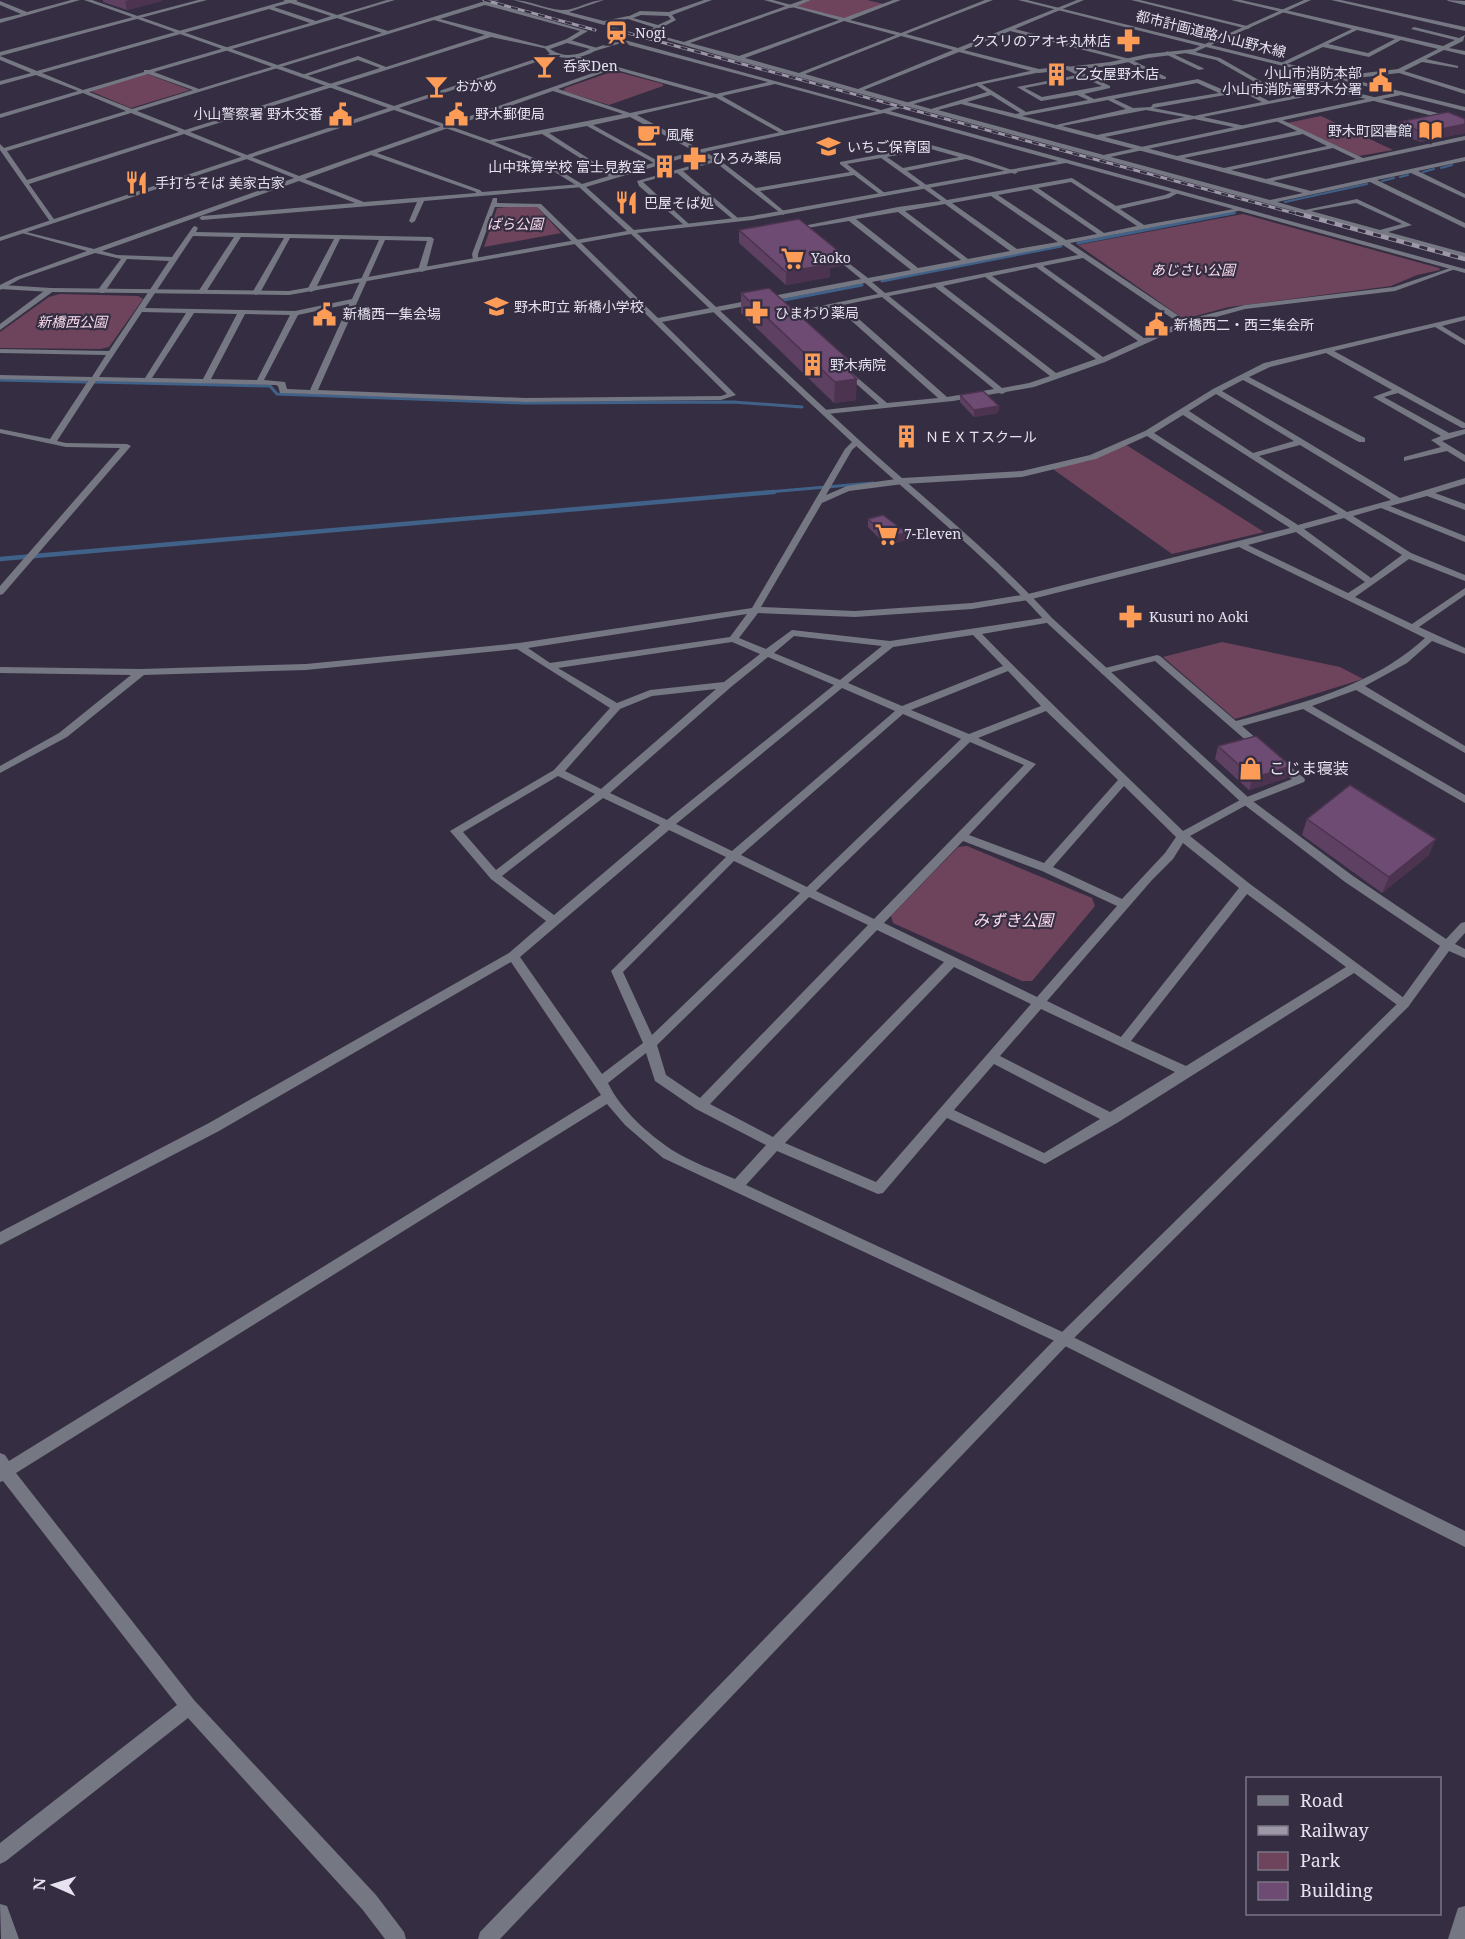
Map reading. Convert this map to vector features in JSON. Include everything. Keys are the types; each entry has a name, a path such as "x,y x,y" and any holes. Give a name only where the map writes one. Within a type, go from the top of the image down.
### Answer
{"street":[{"path":"0,21 77,0"},
{"path":"87,0 490,142 547,165 580,186 633,232 857,442 903,481 1028,597 1049,620 1246,801 1349,879 1447,945 1465,954"},
{"path":"0,56 204,0"},
{"path":"0,83 290,0 388,33"},
{"path":"359,0 375,5"},
{"path":"0,116 392,0"},
{"path":"472,0 585,31 567,41 546,48"},
{"path":"53,222 2,148 200,91 496,0"},
{"path":"516,0 607,24 646,13 669,14 709,0"},
{"path":"563,12 601,0"},
{"path":"767,0 1039,71"},
{"path":"683,44 808,0"},
{"path":"869,0 886,4"},
{"path":"737,59 898,0"},
{"path":"798,75 990,0"},
{"name":"都市計画道路小山野木線","path":"1021,0 1465,109"},
{"path":"857,91 1081,0"},
{"path":"1134,0 1248,27"},
{"path":"1234,0 1465,53"},
{"path":"1187,52 1308,0"},
{"path":"1334,0 1465,29"},
{"path":"1450,0 1465,3"},
{"path":"0,3 27,14"},
{"path":"268,7 316,22"},
{"path":"669,14 674,19 672,21 646,33 1465,255"},
{"path":"434,18 546,48 553,55"},
{"path":"628,18 659,27"},
{"path":"1283,64 1357,28"},
{"path":"1010,29 1128,60 1161,79 1176,76"},
{"path":"1414,29 1463,39"},
{"path":"25,183 491,35"},
{"path":"1323,45 1369,55 1400,38"},
{"path":"197,217 496,195 580,186 656,162 882,111 978,84 1039,71 1167,53 1187,52 1218,59 1267,86 1400,71 1463,39"},
{"path":"567,41 595,49"},
{"path":"574,57 621,41 1465,271"},
{"path":"1167,53 1201,69"},
{"path":"0,239 553,55 574,57 717,96 784,132"},
{"path":"0,56 83,92 303,178 365,205"},
{"path":"302,76 358,58 387,69"},
{"path":"1422,60 1456,67"},
{"path":"1068,68 1084,75 1108,87 1041,99 1020,87 1084,75"},
{"path":"1,287 18,278 197,217 370,153 612,69"},
{"path":"146,71 200,91"},
{"path":"1400,71 1465,92"},
{"path":"1014,115 1198,81 1225,93"},
{"path":"490,142 588,124 774,82"},
{"path":"978,84 1026,114"},
{"path":"1098,138 1334,89 1465,122"},
{"path":"555,90 629,114 716,160 783,213"},
{"path":"1055,126 1243,90 1269,103"},
{"path":"928,111 991,93"},
{"path":"1078,93 1092,100"},
{"path":"1101,157 1377,100 1400,93"},
{"path":"1107,97 1132,110"},
{"path":"962,102 1312,193"},
{"path":"1146,108 1243,127"},
{"path":"1278,120 1363,160"},
{"path":"588,124 656,162"},
{"path":"543,132 612,176"},
{"path":"1176,158 1303,132"},
{"path":"1264,181 1465,138"},
{"path":"884,195 842,163 931,147 1015,172"},
{"path":"1223,170 1334,147"},
{"path":"370,153 478,191 481,195"},
{"path":"1389,155 1399,160"},
{"path":"882,156 1015,251"},
{"path":"904,171 969,157"},
{"path":"1269,202 1371,180 1413,168 1465,159"},
{"path":"687,225 641,185 640,181 716,160"},
{"path":"1,287 276,294 310,290 633,232 783,213 1064,162"},
{"path":"1454,162 1465,166"},
{"path":"1413,168 1465,196"},
{"path":"678,170 737,220"},
{"path":"756,190 855,173"},
{"path":"810,233 801,227 1072,180 1143,227"},
{"path":"1371,180 1465,226"},
{"path":"1032,187 1103,235"},
{"path":"1115,208 1167,197 1176,192"},
{"path":"991,193 1184,323"},
{"path":"476,260 475,254 496,195"},
{"path":"412,221 421,200"},
{"path":"1304,211 1357,201 1409,225 1380,231"},
{"path":"0,377 280,383 283,391 286,392 525,400 721,398 732,395 539,205 493,205"},
{"path":"898,209 967,261"},
{"path":"656,321 1238,209"},
{"path":"51,443 191,234 197,217"},
{"path":"850,218 916,270"},
{"path":"24,232 125,258 174,259"},
{"path":"191,234 431,239 422,270"},
{"path":"202,292 239,235"},
{"path":"256,293 288,236"},
{"path":"310,290 338,237"},
{"path":"313,392 383,238"},
{"path":"826,247 1002,392"},
{"path":"786,315 1084,256"},
{"path":"101,291 125,258"},
{"path":"1037,265 1143,341"},
{"path":"827,412 1002,392 1056,377 1102,360 1184,323 1245,307 1395,289 1455,268"},
{"path":"986,275 1102,360"},
{"path":"936,284 1056,377"},
{"path":"0,328 51,290"},
{"path":"770,300 795,322"},
{"path":"140,310 295,313 354,301"},
{"path":"837,304 944,399"},
{"path":"147,380 192,310"},
{"path":"206,381 242,312"},
{"path":"259,383 295,313"},
{"path":"820,501 847,489 903,481 1022,474 1093,457 1148,433 1216,391 1267,365 1465,318"},
{"path":"1436,325 1465,344"},
{"path":"1326,350 1465,426"},
{"path":"0,351 110,353"},
{"path":"838,362 884,405"},
{"path":"1242,377 1362,440"},
{"path":"1399,390 1377,397 1448,436"},
{"path":"1216,391 1397,500"},
{"path":"1184,412 1408,555 1465,578"},
{"path":"0,431 51,443 85,447 127,446 0,592"},
{"path":"1465,431 1435,440 1465,459"},
{"path":"1148,433 1295,527 1371,582"},
{"path":"733,639 754,610 849,449 857,442"},
{"path":"1251,456 1301,442"},
{"path":"1407,459 1448,448"},
{"path":"0,670 141,672 306,668 519,646 754,610 855,614 917,612 1028,597 1240,544 1295,527 1427,494 1465,481"},
{"path":"1427,494 1465,507"},
{"path":"1381,505 1465,539"},
{"path":"1240,544 1412,628 1465,651"},
{"path":"1350,596 1408,555"},
{"path":"1412,628 1465,591"},
{"path":"495,876 603,793 727,685 792,633 890,644 1049,620"},
{"path":"975,632 1048,707 1182,836 1246,887 1404,1004"},
{"path":"1234,725 1357,687 1401,663 1431,637"},
{"path":"548,666 733,639 1032,764 701,1105"},
{"path":"0,1239 214,1126 513,956 838,684 890,644"},
{"path":"519,646 616,707"},
{"path":"1010,667 902,710 733,856 616,971 650,1044 660,1078 701,1105 775,1143 878,1189 1148,877 1169,856 1182,836 1246,801 1300,780 1157,658 1104,671"},
{"path":"0,770 63,735 141,672"},
{"path":"555,922 495,876 456,831 558,772 616,707 650,693 727,685"},
{"path":"1357,687 1465,750"},
{"path":"1304,705 1465,800"},
{"path":"601,1082 650,1044 968,738 1048,707"},
{"path":"558,772 808,890 1040,1004 1187,1072"},
{"path":"1046,868 1125,779"},
{"path":"962,836 1046,868 1125,905"},
{"path":"1123,1043 1246,887"},
{"path":"486,1939 1064,1339 1404,1004 1447,945 1465,926"},
{"path":"513,956 601,1082 607,1097 626,1118 668,1154 1064,1339 1465,1539"},
{"path":"736,1186 952,962"},
{"path":"946,1112 1046,1159 1354,968"},
{"path":"991,1057 1113,1119"},
{"path":"397,1939 369,1902 189,1707 2,1469 607,1097"},
{"path":"0,1855 189,1707"},
{"path":"0,1914 10,1939"},
{"path":"1457,1939 1465,1915"}],"green space":[{"path":"811,0 867,0 884,4 844,20 794,6"},
{"path":"611,72 663,84 663,86 609,105 563,91 565,88"},
{"path":"147,74 190,90 131,108 90,91"},
{"path":"1321,116 1393,150 1359,156 1287,123"},
{"name":"ばら公園","path":"536,206 561,233 484,247 497,208"},
{"name":"あじさい公園","path":"1243,214 1440,270 1417,275 1391,286 1229,307 1184,319 1078,245"},
{"name":"新橋西公園","path":"60,294 138,296 143,299 109,347 100,349 0,348 0,332 49,297"},
{"path":"1123,443 1264,532 1172,554 1050,467 1089,461"},
{"path":"1222,642 1340,667 1363,679 1235,719 1163,657"},
{"name":"みずき公園","path":"967,846 1092,898 1095,906 1032,981 1022,981 893,923 891,916 958,847"}],"building":[{"path":"1448,112 1465,119 1465,124 1423,133 1399,122"},
{"name":"Yaoko","path":"799,219 841,253 822,257 830,264 786,272 739,230"},
{"path":"769,288 849,360 841,361 843,364 841,364 857,379 835,382 741,293"},
{"path":"983,391 999,406 974,410 960,395"},
{"path":"883,515 907,533 887,537 868,519"},
{"path":"1256,736 1291,766 1253,778 1218,746"},
{"path":"1350,785 1436,839 1389,877 1307,819"}],"waterway":[{"path":"1441,168 1452,165"},
{"path":"1423,172 1434,169"},
{"path":"1400,177 1408,175"},
{"path":"1382,181 1394,178"},
{"path":"1285,202 1367,184"},
{"path":"1078,243 1233,213"},
{"path":"1225,215 1235,213"},
{"path":"882,281 1061,246"},
{"path":"784,300 862,285"},
{"path":"0,380 86,382"},
{"path":"95,382 270,386 277,394 525,403 733,402 802,407"},
{"path":"757,493 873,483"},
{"path":"0,559 774,492"}],"railway":[{"path":"484,0 595,30"},
{"path":"613,29 1301,215"},
{"path":"1296,213 1465,259"}],"place":[{"name":"Nogi","path":"617,33"},
{"name":"クスリのアオキ丸林店","path":"1129,41"},
{"name":"呑家Den","path":"545,66"},
{"name":"乙女屋野木店","path":"1057,74"},
{"name":"小山市消防本部 小山市消防署野木分署","path":"1380,81"},
{"name":"おかめ","path":"437,86"},
{"name":"小山警察署 野木交番","path":"341,114"},
{"name":"野木郵便局","path":"457,114"},
{"name":"野木町図書館","path":"1430,131"},
{"name":"風庵","path":"648,135"},
{"name":"いちご保育園","path":"829,147"},
{"name":"ひろみ薬局","path":"694,158"},
{"name":"山中珠算学校 富士見教室","path":"664,167"},
{"name":"手打ちそば 美家古家","path":"137,183"},
{"name":"巴屋そば処","path":"626,203"},
{"name":"Yaoko","path":"793,258"},
{"name":"野木町立 新橋小学校","path":"496,307"},
{"name":"ひまわり薬局","path":"757,313"},
{"name":"新橋西一集会場","path":"325,314"},
{"name":"新橋西二・西三集会所","path":"1156,325"},
{"name":"野木病院","path":"812,365"},
{"name":"ＮＥＸＴスクール","path":"907,437"},
{"name":"7-Eleven","path":"886,534"},
{"name":"Kusuri no Aoki","path":"1131,617"},
{"name":"こじま寝装","path":"1251,768"}]}
